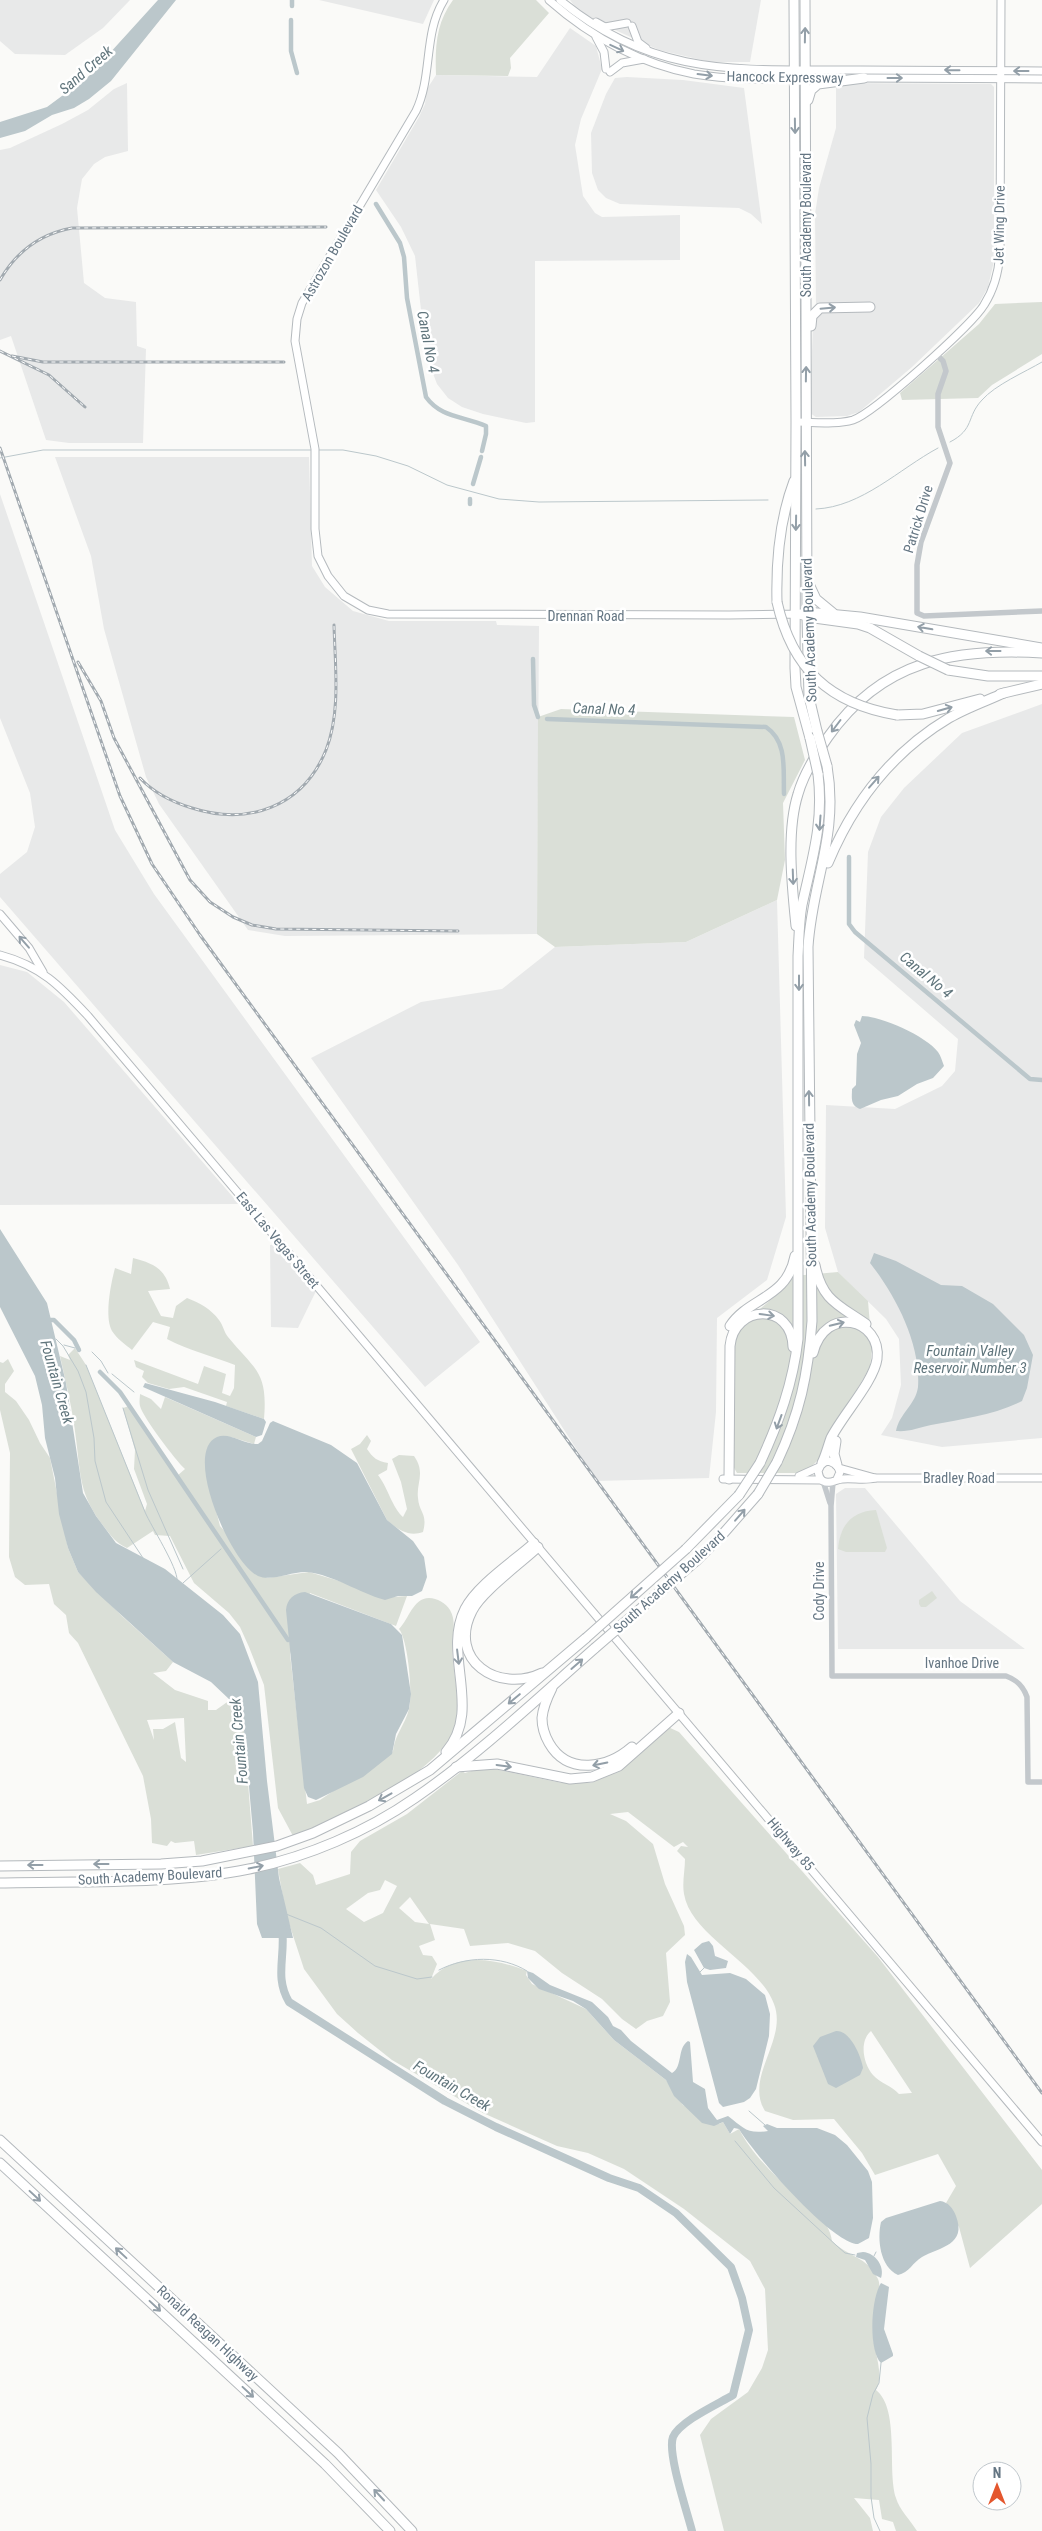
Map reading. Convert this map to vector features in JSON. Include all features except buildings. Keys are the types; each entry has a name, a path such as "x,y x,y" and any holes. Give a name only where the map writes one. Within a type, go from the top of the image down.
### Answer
{"highway":[{"name":"South Academy Boulevard","path":"0,1882 209,1875 248,1869 301,1854 366,1827 415,1799 553,1685 697,1560 758,1494 777,1462 793,1428 809,1355 812,1321 809,926 830,818 831,793 827,766 809,697 807,576 801,422 794,0"},
{"name":"South Academy Boulevard","path":"0,1865 161,1864 202,1861 259,1851 293,1840 369,1806 430,1770 586,1638 710,1527 739,1495 760,1463 776,1430 793,1376 798,1330 798,956 802,907 819,830 820,794 818,774 795,678 796,476 806,351 805,0"},
{"path":"805,145 811,90 823,82 864,78"},
{"path":"806,351 811,340 812,316 817,309 824,307 870,307"},
{"path":"796,476 788,496 783,529 778,564 777,602 782,623 793,651 818,680 837,695 858,706 897,715 930,712 1042,684"},
{"path":"807,576 816,599 836,615"},
{"path":"807,614 836,615 1042,648"},
{"path":"807,614 870,628 948,670 988,676 1042,676"},
{"path":"798,956 794,905 794,813 806,772 837,724 869,692 912,669 939,658 985,651 1042,653"},
{"path":"818,886 853,810 885,770 905,750 949,718 1004,692"},
{"path":"726,1479 724,1346 726,1332 738,1316 768,1297 784,1282 794,1261 799,1236"},
{"path":"811,1245 817,1274 824,1292 838,1306 871,1327 881,1342 882,1351 877,1374 835,1444 834,1454 838,1467"},
{"path":"726,1479 730,1340 738,1325 747,1317 757,1314 770,1314 780,1318 788,1326 793,1345 787,1396"},
{"path":"793,1428 804,1402 813,1354 821,1334 834,1324 845,1322 856,1324 865,1329 876,1345 875,1366 832,1437 821,1465"},
{"path":"536,1545 476,1604 469,1619 466,1637 470,1655 476,1663 482,1670 498,1678 519,1680 551,1668"},
{"path":"430,1770 448,1750 460,1724 463,1695 457,1636 466,1607 477,1593 536,1545"},
{"path":"553,1685 542,1718 547,1740 553,1750 564,1759 586,1766 596,1766 617,1759 677,1711"},
{"path":"456,1767 497,1764 570,1779 592,1777 619,1766 677,1711"},
{"path":"0,1888 37,1882"},
{"path":"0,2134 13,2152"},
{"name":"Ronald Reagan Highway","path":"0,2140 338,2453 412,2531"},
{"name":"Ronald Reagan Highway","path":"0,2163 325,2464 390,2531"}],"main road":[{"name":"Astrozon Boulevard","path":"377,613 359,606 344,596 320,563 315,534 316,458 296,349 296,329 299,312 416,111 425,82 431,30 444,0"},
{"name":"Hancock Expressway","path":"549,0 596,37 645,59 679,70 703,75 1001,75 1042,79"},
{"name":"Hancock Expressway","path":"560,0 584,19 624,42 666,59 714,68 794,74"},
{"name":"Jet Wing Drive","path":"801,422 843,422 861,416 936,354 978,314 988,298 997,278 1000,251 1001,0"},
{"path":"584,19 590,19 605,27 629,24 641,45 666,59"},
{"path":"596,37 604,52 608,71 622,63 645,59"},
{"name":"Hancock Expressway","path":"805,74 864,78 1001,75 1042,71"},
{"name":"Drennan Road","path":"377,613 523,616 807,614"},
{"path":"0,914 29,948 43,972"},
{"name":"East Las Vegas Street","path":"0,955 43,972 59,985 94,1023 536,1545"},
{"name":"Bradley Road","path":"792,1479 829,1461 848,1473 875,1478 1042,1478"},
{"path":"821,1465 818,1473 822,1480"},
{"path":"835,1481 838,1467"},
{"name":"Bradley Road","path":"726,1479 865,1481 875,1478"},
{"name":"Highway 85","path":"536,1545 1042,2142"}],"street":[{"name":"Patrick Drive","path":"936,354 943,361 946,371 938,394 938,427 950,464 921,542 918,565 917,613 924,616 949,613 1042,611"},
{"name":"Cody Drive","path":"822,1480 831,1506"},
{"name":"Cody Drive","path":"832,1676 831,1506 835,1481"},
{"name":"Ivanhoe Drive","path":"832,1676 1006,1676 1014,1679 1021,1684 1027,1697 1028,1782 1042,1782"}],"shaded area":[{"path":"0,0 130,0 103,28 65,55 15,54 0,41"},
{"path":"319,0 434,0 423,24"},
{"path":"453,0 536,0 549,13 510,58 511,68 508,76 436,75 436,55 440,26"},
{"path":"570,0 761,0 750,62 710,62 659,50 604,25 577,9"},
{"path":"570,28 596,46 602,69 581,119 575,145 583,196 595,213 602,217 680,215 680,260 535,261 535,422 526,423 483,414 462,407 448,398 437,384 426,355 415,256 401,227 376,190 419,117 425,104 427,89 436,75 537,77"},
{"path":"615,78 683,80 744,88 762,224 751,214 739,208 620,204 606,198 598,190 592,173 591,133 606,94"},
{"path":"127,83 128,151 105,157 94,164 82,179 77,208 84,283 105,298 136,302 137,346 146,349 143,443 69,443 46,440 11,336 0,340 0,150 10,148 62,124 88,110 114,89"},
{"path":"836,83 991,84 994,87 994,261 988,287 979,303 912,367 859,412 847,416 816,417 810,413 813,321 816,307 815,214 819,188 836,128"},
{"path":"1042,302 1042,354 992,385 978,398 902,400 900,393 979,324 995,304"},
{"path":"55,457 309,457 312,566 325,587 353,611 389,621 496,621 497,625 539,626 537,934 285,936 248,930 159,804 146,777 104,629 91,556"},
{"path":"0,494 115,830 154,894 480,1342 425,1387 0,897 0,874 27,852 35,827 30,793 0,718"},
{"path":"1042,704 1042,1438 942,1447 881,1435 892,1418 901,1385 899,1339 886,1319 838,1272 825,1228 826,1105 895,1109 942,1086 955,1071 958,1039 864,958 868,852 881,817 904,788 962,733"},
{"path":"561,709 794,717 805,760 783,803 785,860 777,900 686,942 555,947 537,934 538,717"},
{"path":"777,900 786,1217 767,1280 717,1318 716,1412 709,1478 597,1481 458,1265 311,1058 421,1002 502,989 555,947 686,942"},
{"path":"0,965 27,972 64,1002 239,1204 0,1205"},
{"path":"276,1244 316,1291 298,1328 271,1327 270,1245"},
{"path":"133,1258 157,1267 168,1282 170,1289 148,1291 161,1316 173,1318 176,1306 187,1298 205,1307 216,1316 228,1337 258,1372 264,1391 264,1419 226,1406 227,1402 184,1387 169,1389 148,1383 142,1377 144,1371 136,1367 134,1360 198,1384 204,1366 226,1374 222,1393 230,1396 234,1388 235,1365 167,1339 170,1327 153,1322 132,1350 116,1336 110,1325 108,1309 115,1268 131,1274"},
{"path":"838,1272 868,1301 872,1349 870,1367 829,1438 822,1456 811,1467 797,1473 737,1473 733,1466 733,1342 745,1322 775,1296 793,1276"},
{"path":"75,1348 86,1365 145,1511 147,1504 134,1469 135,1450 123,1408 129,1406 177,1476 185,1469 167,1448 142,1411 140,1394 151,1399 161,1409 165,1397 256,1437 254,1444 231,1437 209,1483 220,1526 267,1578 309,1572 393,1597 407,1596 396,1626 310,1593 290,1654 307,1804 320,1800 393,1751 410,1702 407,1655 399,1629 419,1601 429,1598 435,1599 448,1607 454,1624 452,1647 457,1700 455,1726 450,1738 442,1749 411,1777 373,1801 332,1821 293,1836 278,1808 264,1685 240,1627 229,1613 194,1583 170,1536 155,1535 153,1531 127,1548 112,1537 90,1506 81,1475 73,1418 60,1356 70,1360 68,1355"},
{"path":"8,1359 14,1371 5,1384 5,1392 16,1401 29,1420 50,1458 68,1548 78,1572 123,1617 173,1662 166,1671 153,1673 175,1690 208,1701 208,1710 216,1710 230,1700 243,1719 253,1846 196,1855 194,1841 175,1843 171,1841 167,1846 152,1843 151,1819 143,1776 78,1643 69,1633 66,1615 54,1604 49,1584 25,1585 15,1577 9,1557 10,1453 0,1410 0,1362 3,1363","holes":["184,1718 186,1762 181,1758 175,1722 163,1729 153,1729 154,1740 147,1720"]},
{"path":"367,1435 371,1441 367,1449 369,1452 378,1460 388,1463 387,1470 378,1475 396,1509 403,1517 407,1509 401,1482 392,1459 399,1455 414,1456 418,1462 420,1473 418,1498 424,1517 423,1532 413,1534 404,1532 387,1520 351,1449 360,1444"},
{"path":"845,1488 865,1488 960,1601 1025,1649 838,1649 836,1494"},
{"path":"876,1510 887,1548 885,1552 846,1552 838,1549 842,1532 849,1520 861,1513"},
{"path":"932,1591 937,1598 926,1607 921,1607 919,1600"},
{"path":"668,1727 679,1732 878,1957 1042,2170 1042,2204 970,2268 959,2227 946,2203 956,2186 938,2154 875,2175 862,2153 834,2119 793,2120 765,2111 760,2098 760,2085 762,2072 776,2031 777,2018 774,2004 766,1989 755,1975 699,1923 689,1909 683,1890 685,1859 677,1851 681,1846 688,1847 683,1842 674,1847 628,1812 610,1814 626,1821 653,1844 665,1884 684,1926 685,1935 666,1953 670,2002 663,2016 647,2021 636,2029 622,2019 602,1999 562,1973 535,1951 508,1943 470,1946 464,1929 430,1924 435,1940 419,1946 423,1955 432,1956 437,1964 431,1979 441,1970 452,1964 464,1961 477,1960 503,1963 527,1971 526,1975 532,1984 586,2009 614,2040 666,2080 683,2105 719,2124 723,2122 730,2134 739,2129 749,2145 768,2168 809,2206 827,2226 832,2241 863,2261 874,2271 879,2284 879,2297 873,2333 879,2369 876,2390 883,2399 891,2425 892,2472 896,2498 917,2531 896,2531 893,2522 882,2519 879,2500 854,2498 870,2518 873,2531 724,2531 700,2435 711,2419 748,2392 762,2368 768,2350 765,2289 750,2261 684,2209 624,2169 588,2153 557,2146 483,2113 392,2060 337,2014 304,1969 286,1914 278,1869 300,1863 313,1875 316,1885 350,1874 351,1852 360,1841 407,1814 462,1771 465,1773 484,1767 562,1783 591,1783 619,1771","holes":["385,1880 397,1886 383,1913 364,1922 346,1909 368,1893 380,1890","410,1897 429,1924 415,1922 399,1908","871,2031 912,2093 899,2094 873,2075 867,2065 864,2053 867,2035"]}],"water":[{"path":"158,0 176,0 111,81 89,99 74,108 52,115 25,131 0,138 0,122 47,107 89,76"},
{"path":"862,1016 891,1023 924,1040 938,1052 944,1066 933,1078 917,1084 898,1096 881,1100 860,1109 852,1101 852,1089 856,1085 857,1054 861,1043 854,1025 856,1020 860,1022"},
{"path":"0,1229 47,1303 66,1383 83,1493 96,1516 116,1543 165,1569 223,1615 240,1634 258,1682 267,1781 279,1878 293,1938 262,1938 257,1924 253,1832 243,1719 230,1700 211,1682 173,1662 96,1592 78,1572 68,1548 59,1514 55,1478 45,1438 42,1405 35,1376 0,1307"},
{"name":"Fountain Valley Reservoir Number 3","path":"874,1253 896,1261 941,1285 962,1286 993,1304 1024,1335 1033,1355 1027,1388 1022,1401 978,1416 896,1431 900,1419 917,1393 918,1371 911,1338 905,1321 889,1290 870,1263"},
{"path":"145,1383 215,1402 264,1419 266,1422 262,1435 256,1437 143,1387"},
{"path":"273,1421 331,1445 357,1463 387,1520 413,1541 424,1557 427,1577 422,1591 412,1596 398,1596 385,1600 337,1580 317,1574 301,1572 264,1578 258,1576 247,1567 235,1551 214,1508 207,1484 205,1463 208,1447 217,1437 227,1436 248,1443 258,1444 262,1441 270,1423"},
{"path":"305,1592 391,1624 402,1635 411,1694 409,1709 396,1734 392,1754 363,1777 316,1800 308,1797 304,1788 286,1610 292,1597"},
{"path":"709,1941 713,1946 715,1956 728,1961 726,1968 710,1970 704,1968 694,1950 702,1943"},
{"path":"687,1954 691,1957 702,1975 730,1973 746,1979 765,1995 770,2014 769,2036 756,2089 750,2098 744,2102 723,2107 719,2103 687,1982 685,1962"},
{"path":"527,1971 550,1985 592,2002 608,2017 613,2026 621,2030 631,2041 672,2073 678,2066 682,2048 688,2041 690,2042 693,2082 705,2089 708,2108 717,2120 728,2116 742,2127 755,2132 768,2131 763,2126 767,2124 777,2128 817,2128 835,2135 847,2145 868,2171 872,2182 873,2218 869,2238 858,2244 846,2240 830,2229 794,2196 760,2157 739,2129 734,2128 730,2134 723,2122 714,2126 702,2123 674,2096 666,2080 614,2040 586,2009 573,2001 539,1989 528,1978"},
{"path":"836,2031 841,2032 850,2039 860,2057 863,2068 860,2075 836,2088 828,2084 813,2046 820,2037"},
{"path":"940,2201 950,2206 956,2216 958,2233 955,2239 950,2244 922,2257 905,2272 898,2275 887,2266 881,2252 879,2236 881,2222 886,2218"},
{"path":"863,2252 872,2255 878,2261 882,2269 881,2278 873,2274 865,2260 856,2257 857,2253"},
{"path":"881,2283 889,2287 884,2329 893,2356 881,2363 874,2347 872,2324 875,2300"}],"waterway":[{"name":"Canal No 4","path":"292,0 292,6"},
{"name":"Canal No 4","path":"291,20 291,51 297,73"},
{"name":"Canal No 4","path":"376,204 400,243 404,257 407,298 426,397 432,404 446,413 486,426 482,451"},
{"path":"950,442 958,437 967,427 977,406 988,394 1042,362"},
{"path":"816,509 833,507 849,502 880,486 938,448"},
{"path":"0,458 43,450 311,450"},
{"path":"317,450 343,450 376,456 408,466 447,485 499,499 539,502 768,500"},
{"name":"Canal No 4","path":"473,484 481,457"},
{"name":"Canal No 4","path":"470,499 470,504"},
{"name":"Canal No 4","path":"533,659 534,705 538,717"},
{"name":"Canal No 4","path":"547,719 766,727 773,733 781,748 784,766 784,794"},
{"name":"Canal No 4","path":"849,857 849,924 855,932 1030,1079 1042,1080"},
{"path":"46,1320 54,1320 74,1340 79,1350"},
{"name":"Fountain Creek","path":"56,1339 63,1346 78,1371 86,1392 94,1438 95,1461 106,1502 143,1558"},
{"path":"64,1345 75,1348"},
{"path":"92,1352 101,1361 108,1373"},
{"path":"86,1365 145,1512 169,1557 177,1580"},
{"path":"100,1372 120,1392 288,1640"},
{"path":"112,1374 134,1392"},
{"path":"123,1408 148,1490 183,1569"},
{"path":"183,1583 221,1549"},
{"path":"286,1914 321,1928 375,1966 417,1979 432,1977"},
{"name":"Fountain Creek","path":"282,1928 281,1975 282,1984 289,2002 445,2101 496,2127 609,2178 639,2188 676,2213 731,2267 742,2298 749,2330 733,2395 691,2419 673,2437 672,2445 675,2468 692,2531"},
{"path":"439,1970 460,1962 483,1959 506,1962 527,1971"},
{"path":"699,1973 704,1968"},
{"path":"749,2111 765,2125"},
{"path":"735,2141 774,2188 845,2253 855,2255"},
{"path":"874,2256 876,2252"},
{"path":"880,2531 874,2518 871,2497 871,2464 867,2418 873,2394 879,2383 881,2363"}],"railway":[{"path":"0,280 6,270 30,246 50,235 72,228 326,227"},
{"path":"0,351 49,375 85,407"},
{"path":"12,356 43,362 284,362"},
{"path":"0,448 120,796 152,864 200,935 1042,2093"},
{"path":"140,778 157,793 170,800 213,813 233,815 253,813 271,807 288,798 303,786 316,770 331,735 336,688 334,625"},
{"path":"78,662 101,701 114,738 190,880 210,902 233,917 252,925 276,929 458,931"}],"water label":[{"name":"Sand Creek","path":"86,70"}]}
